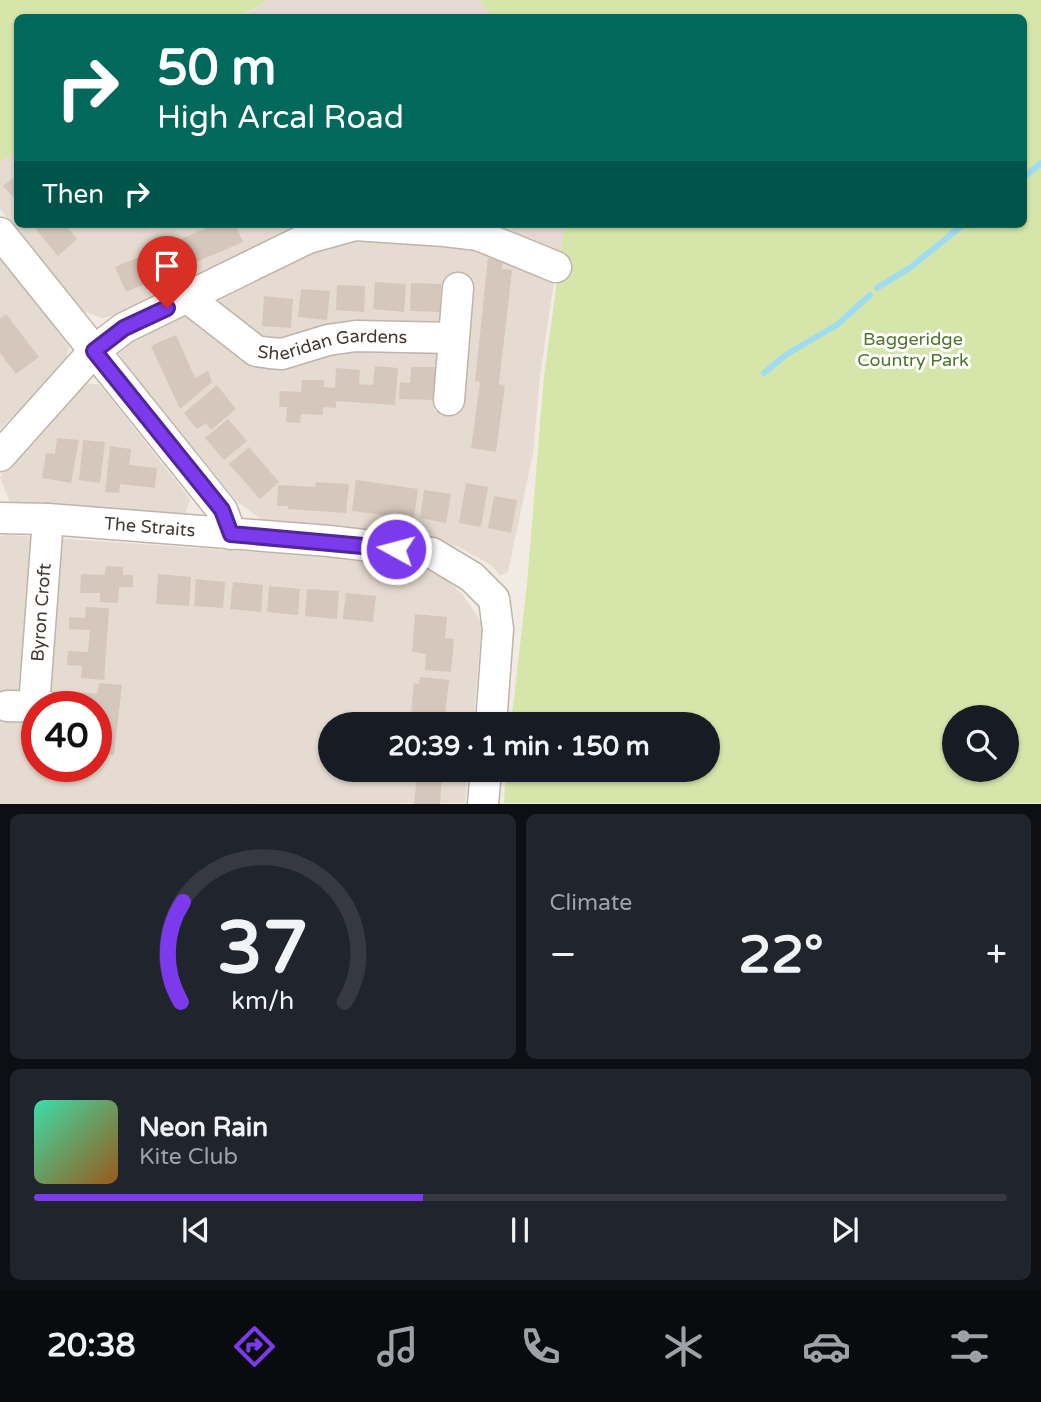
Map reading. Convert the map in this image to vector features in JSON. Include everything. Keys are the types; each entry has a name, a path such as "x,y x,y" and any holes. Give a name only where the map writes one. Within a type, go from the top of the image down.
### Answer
{"street":[{"path":"0,456 94,351 124,328 309,238 337,228"},
{"path":"436,228 478,230 556,267"},
{"path":"0,233 222,510 231,534"},
{"path":"449,400 458,288"},
{"name":"Sheridan Gardens","path":"188,298 256,351 282,354 328,340 356,336 453,338"},
{"name":"The Straits","path":"0,518 48,519 329,541 432,553 472,577 494,599 498,629 492,712"},
{"name":"Byron Croft","path":"31,691 48,519"},
{"path":"483,803 485,782"}],"shaded area":[{"path":"268,0 480,0 490,14 245,14"},
{"path":"14,153 14,226 0,209 0,162"},
{"path":"16,228 308,228 129,312 102,318 80,310 66,296 39,255"},
{"path":"510,228 565,228 562,253 516,235"},
{"path":"338,234 476,243 554,280 540,376 533,453 508,572 500,575 491,565 457,546 418,537 265,522 238,502 138,382 119,353 123,344 187,314 256,368 338,350 438,351 434,411 455,411 447,327 278,342 258,340 214,295"},
{"path":"0,253 69,347 65,363 0,429"},
{"path":"84,384 99,384 190,499 185,515 10,502 0,478 6,466"},
{"path":"0,536 385,561 428,571 448,581 462,594 482,623 474,712 318,712 318,782 467,782 465,803 0,804"}],"green space":[{"path":"0,0 268,0 244,14 14,14 14,153 0,162"},
{"name":"Baggeridge Country Park","path":"480,0 1041,0 1041,803 504,803 505,782 720,782 720,712 512,712 527,584 544,376 564,228 1027,228 1027,14 489,14"}],"building":[{"path":"14,177 14,198 3,186"},
{"path":"35,228 68,228 77,239 58,256"},
{"path":"207,228 237,228 243,242 126,292 115,267"},
{"path":"488,258 503,260 502,269 512,270 499,384 505,385 496,452 471,448 480,382 475,381"},
{"path":"375,282 406,284 404,312 373,309"},
{"path":"411,283 441,284 440,312 410,311"},
{"path":"337,285 365,286 364,312 336,310"},
{"path":"301,289 330,291 327,320 298,317"},
{"path":"264,296 293,299 291,328 262,326"},
{"path":"6,314 39,357 16,374 0,353 0,319"},
{"path":"176,335 195,378 208,371 212,382 180,409 151,346"},
{"path":"375,366 398,368 395,405 336,401 336,408 323,407 323,415 301,414 300,423 286,422 287,407 279,407 280,391 301,392 302,380 324,380 324,387 335,388 336,368 360,370 359,384 373,385"},
{"path":"411,367 436,367 435,400 399,399 400,382 410,383"},
{"path":"217,385 236,409 211,430 206,423 197,429 184,413"},
{"path":"228,419 247,441 224,460 205,438"},
{"path":"57,438 79,440 71,483 42,478 46,453 55,454"},
{"path":"83,440 105,442 100,483 79,480"},
{"path":"110,446 131,449 129,465 157,468 155,488 120,484 119,493 105,492"},
{"path":"249,447 279,482 260,499 229,464"},
{"path":"356,480 418,489 414,519 352,511"},
{"path":"316,482 349,484 346,513 277,506 278,485 315,487"},
{"path":"466,483 488,487 481,527 459,523"},
{"path":"424,490 451,494 446,523 420,518"},
{"path":"494,496 517,500 511,533 488,528"},
{"path":"106,566 123,567 123,575 133,575 133,587 119,587 118,603 100,602 100,593 80,593 81,574 105,575"},
{"path":"158,574 191,577 189,606 156,604"},
{"path":"196,579 225,582 223,608 194,606"},
{"path":"233,582 263,585 261,612 230,609"},
{"path":"269,586 300,589 298,615 267,612"},
{"path":"307,589 339,591 337,619 305,616"},
{"path":"346,593 376,596 373,622 343,619"},
{"path":"86,607 109,608 104,680 81,678 82,666 67,665 68,651 88,652 90,630 69,629 69,617 85,618"},
{"path":"415,614 447,617 445,638 454,639 451,672 425,670 426,654 412,652"},
{"path":"420,677 449,680 445,712 411,712 414,683 419,684"},
{"path":"99,683 122,685 114,755 112,691 98,691"},
{"path":"416,782 442,782 440,804 414,804"}],"waterway":[{"path":"1027,175 1041,163"},
{"path":"877,288 911,267 959,228"},
{"path":"764,373 787,354 837,325 870,295"}],"route":[{"path":"167,308 124,328 94,351 222,510 231,534 396,549"}]}
